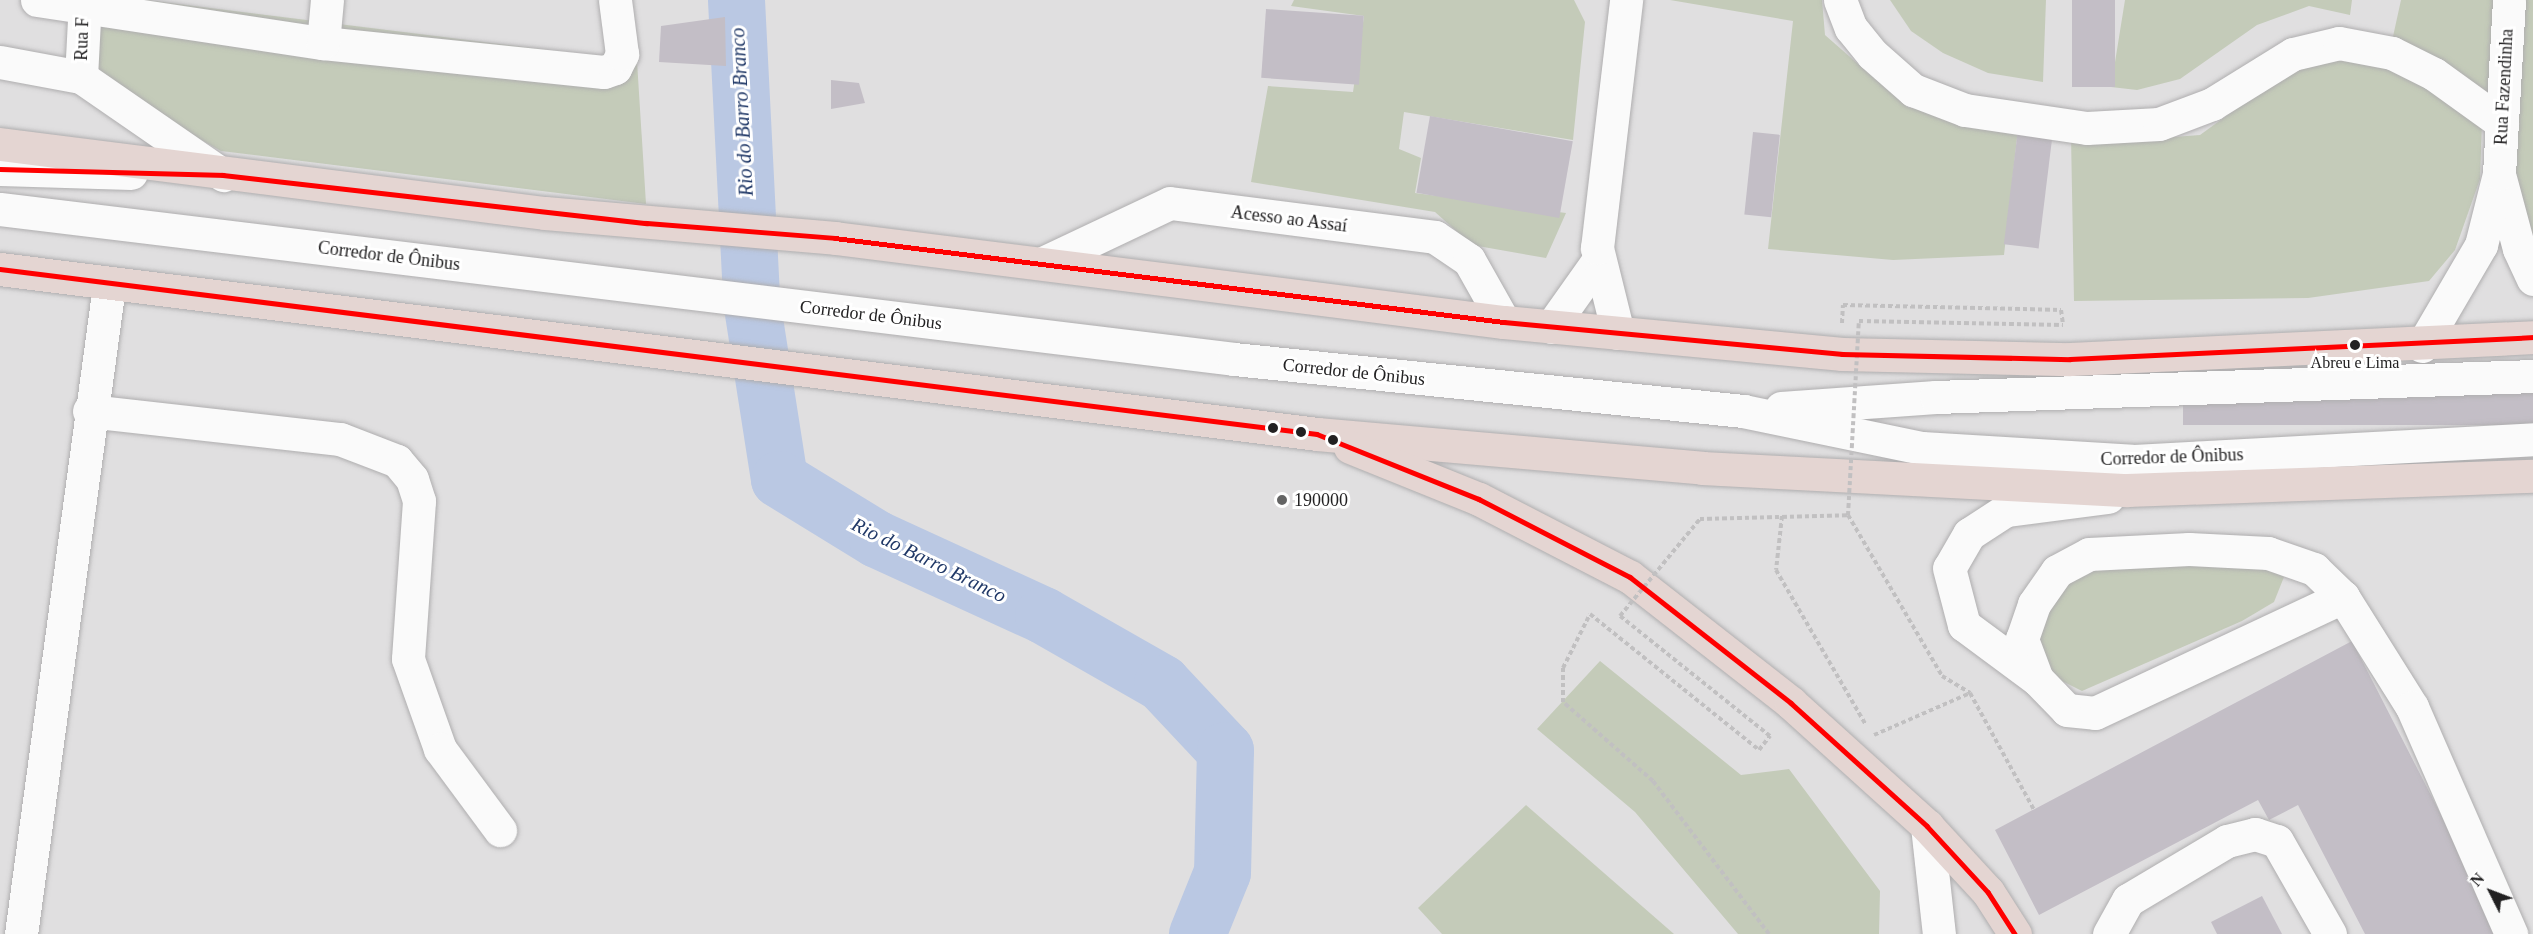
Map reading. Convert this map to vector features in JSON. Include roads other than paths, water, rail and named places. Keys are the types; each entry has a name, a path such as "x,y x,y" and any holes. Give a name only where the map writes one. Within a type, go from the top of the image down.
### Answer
{"highway":[{"path":"0,144 223,175 646,224 835,238 1504,322 1842,354 2070,359 2422,346 2533,337"},
{"path":"0,269 109,286 1317,434 1702,468 2172,489 2533,476"},
{"path":"1317,434 1479,499 1630,577 1791,703 1928,826 1988,892 2015,934"}],"street":[{"path":"37,0 84,4 323,43 586,71 615,68 622,54 615,0"},
{"path":"323,43 327,0"},
{"path":"1618,333 1597,262 1626,0"},
{"path":"1840,0 1851,28 1872,54 1913,90 1965,110 2087,128 2159,124 2212,104 2293,54 2339,43 2392,54 2434,74 2502,123"},
{"name":"Rua Fazendinha","path":"2422,346 2481,244 2499,174 2509,0"},
{"name":"Rua F","path":"81,77 84,4"},
{"path":"0,62 81,77 223,175"},
{"path":"0,169 223,175"},
{"name":"Rua Fazendinha","path":"2499,174 2518,249 2533,279"},
{"name":"Acesso ao Assaí","path":"1043,263 1170,203 1436,237 1469,260 1504,322"},
{"name":"Corredor de Ônibus","path":"0,209 1246,360 1743,411 1922,448 2132,461 2533,439"},
{"path":"1551,327 1597,262"},
{"path":"21,934 89,411 109,286"},
{"name":"Corredor de Ônibus","path":"1743,411 1936,397 2533,376"},
{"path":"89,411 340,440 397,461 412,479 419,501 408,659 440,749 500,830"},
{"path":"2172,489 2006,510 1969,534 1949,568 1964,625 2037,679 2067,710 2095,713 2343,597"},
{"path":"2037,679 2022,639 2034,604 2057,572 2089,554 2189,549 2268,553 2314,569 2343,597 2412,707 2511,934"},
{"path":"1928,826 1939,934"},
{"path":"2109,934 2127,900 2227,841 2255,834 2277,841 2330,934"}],"waterway":[{"name":"Rio do Barro Branco","path":"736,0 751,300 779,479 877,539 1043,615 1162,683 1225,750 1222,872 1197,934"}],"place":[{"name":"Abreu e Lima","path":"2355,345"},
{"name":"190000","path":"1282,500"}]}
